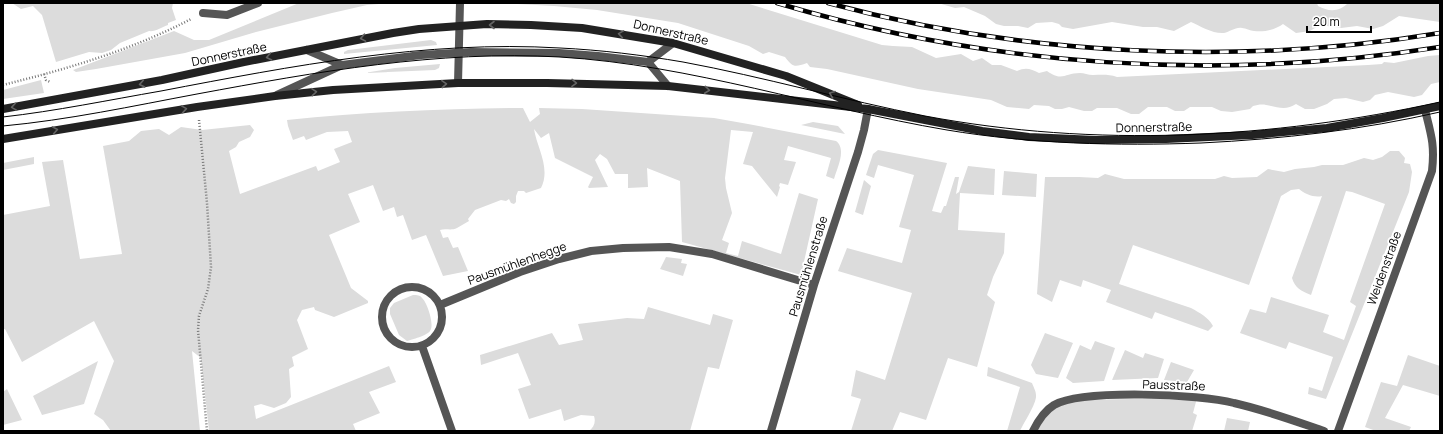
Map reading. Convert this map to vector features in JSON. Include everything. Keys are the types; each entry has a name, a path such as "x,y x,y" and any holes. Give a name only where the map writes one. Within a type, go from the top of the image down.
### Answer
{"main road":[{"name":"Donnerstraße","path":"3,109 150,83 356,40 420,29 488,24 556,26 609,32 673,43 786,76 868,109"},
{"name":"Donnerstraße","path":"3,139 197,107 275,96 333,90 458,83 588,83 668,86 868,109 982,131 1029,137 1096,140 1252,136 1327,128 1440,106"}],"street":[{"path":"203,13 227,14 258,3"},
{"path":"458,83 460,3"},
{"path":"648,62 673,43"},
{"path":"307,50 342,65"},
{"path":"275,96 342,65 406,57 458,53 559,53 648,62 668,86"},
{"name":"Pausmühlenstraße","path":"771,431 814,285 858,152 868,109"},
{"name":"Weidenstraße","path":"1338,431 1432,170 1434,153 1433,140 1425,110"},
{"name":"Pausmühlenhegge","path":"440,305 514,274 559,259 591,251 623,248 669,247 712,254 814,285"},
{"path":"412,286 419,287 427,290 434,296 440,305 442,319 438,332 434,338 422,346 409,347 399,344 388,335 382,320 382,312 385,303 391,294 396,290 412,286"},
{"path":"422,346 452,431"},
{"name":"Pausstraße","path":"1033,431 1042,415 1053,406 1066,400 1106,396 1205,397 1263,411 1324,431"}],"path":[{"path":"3,85 76,65 165,33 203,13"},
{"path":"44,74 46,80 50,82"},
{"path":"197,107 207,203 211,267 208,289 199,316 198,330 207,431"}],"shaded area":[{"path":"12,3 173,3 172,8 176,20 154,31 149,31 120,43 111,50 102,53 89,52 56,62 42,15 33,6 21,9"},
{"path":"299,3 391,3 367,5 332,13 256,32 185,53 96,69 76,72 73,70 174,31 194,40 209,40"},
{"path":"496,3 746,3 882,45 912,47 936,58 961,54 973,61 982,58 992,65 1001,65 1017,71 1026,69 1039,73 1047,71 1056,76 1080,73 1117,77 1368,65 1382,64 1384,62 1394,63 1440,55 1440,82 1431,84 1422,95 1414,97 1388,92 1375,95 1370,100 1363,102 1346,98 1334,99 1327,104 1314,109 1305,109 1296,104 1285,108 1260,105 1253,106 1250,109 1232,112 1221,111 1212,107 1190,107 1184,111 1175,111 1167,107 1148,107 1139,114 1131,114 1117,108 1097,108 1092,111 1084,111 1069,107 1055,109 1049,106 1034,105 1029,109 1007,107 991,100 918,89 827,69 810,67 807,63 794,66 785,57 769,52 763,54 749,46 678,23 597,10"},
{"path":"938,3 1317,3 1318,6 1322,8 1334,10 1345,6 1348,3 1440,3 1440,22 1399,16 1383,26 1373,29 1357,26 1341,28 1320,25 1310,31 1296,33 1283,24 1265,31 1252,31 1245,28 1239,28 1220,33 1191,22 1174,31 1157,27 1143,27 1112,22 1073,29 1062,27 1059,24 1052,22 1036,23 1028,28 996,24 985,16 964,7 955,8"},
{"path":"431,40 436,42 437,45 344,54 344,52 348,50"},
{"path":"440,64 439,68 435,70 364,73 395,68"},
{"path":"41,80 44,93 3,99 3,90"},
{"path":"523,108 530,122 540,114 539,108 582,109 714,118 836,141 841,149 841,154 834,179 826,176 831,158 788,146 784,160 796,162 788,185 780,183 777,197 752,166 743,164 753,132 731,130 725,178 732,213 722,240 729,243 726,253 738,256 742,241 781,254 799,193 818,199 801,275 682,242 680,181 647,168 648,187 628,188 628,174 615,174 607,159 600,154 595,160 608,187 589,188 588,187 593,177 555,158 549,133 541,138 534,129 545,173 541,188 526,193 524,191 518,191 516,202 514,204 511,203 509,199 506,201 501,200 475,210 468,219 469,221 457,228 440,230 443,238 448,237 453,248 458,247 468,271 443,276 426,235 412,240 403,215 397,217 394,207 383,211 373,185 348,194 360,222 329,235 351,288 368,301 368,303 334,317 315,310 314,307 302,310 297,320 308,349 292,357 294,366 289,369 291,397 286,403 274,408 261,404 254,406 256,419 389,366 396,382 369,392 380,413 353,424 356,431 209,431 201,358 192,351 200,431 111,431 103,420 94,414 114,361 94,321 22,362 5,329 3,329 3,215 50,206 42,162 63,160 80,259 122,254 103,146 129,141 141,131 159,129 169,135 181,127 202,130 250,125 254,130 250,137 239,142 236,147 229,151 240,194 316,166 318,171 340,162 334,149 352,142 348,131 327,132 306,140 304,136 293,140 287,120 400,111"},
{"path":"813,122 838,126 845,134 801,125"},
{"path":"878,150 947,163 932,211 941,213 944,206 946,206 955,177 959,177 956,194 959,192 968,166 995,169 994,195 960,193 958,230 1005,233 1004,253 987,295 995,302 977,367 948,358 926,420 900,412 892,431 851,431 861,399 851,396 856,370 885,380 912,293 838,271 847,248 902,263 911,230 899,227 914,175 878,165 874,178 866,175 873,154"},
{"path":"1390,151 1399,151 1405,158 1404,163 1410,164 1412,172 1409,192 1326,399 1308,394 1309,387 1322,391 1333,357 1289,342 1286,349 1240,333 1250,309 1266,313 1271,297 1329,315 1323,332 1344,340 1356,306 1350,302 1385,204 1352,192 1346,191 1311,295 1299,289 1292,278 1322,196 1310,195 1299,189 1291,190 1281,196 1249,285 1133,245 1119,284 1191,308 1209,320 1213,326 1208,331 1155,312 1152,319 1106,302 1111,290 1083,280 1081,287 1060,280 1052,302 1037,294 1045,177 1098,178 1105,174 1124,179 1215,179 1224,176 1232,178 1257,177 1268,169 1284,172 1322,165 1343,165 1364,158 1373,160 1382,157"},
{"path":"34,157 34,164 3,170 3,163"},
{"path":"1004,171 1037,174 1036,197 1002,195"},
{"path":"864,180 871,186 863,215 855,212"},
{"path":"666,257 682,259 681,263 687,264 683,276 660,269"},
{"path":"413,295 420,296 424,300 430,314 432,324 429,333 407,341 399,335 390,314 390,308 394,303"},
{"path":"648,307 710,325 713,314 733,320 719,369 708,367 690,431 589,431 594,424 594,416 581,415 564,421 561,409 529,419 518,389 531,385 518,353 481,365 480,355 552,333 559,345 583,340 578,324 627,318 644,319"},
{"path":"1045,333 1073,343 1058,378 1036,374 1031,365"},
{"path":"1095,341 1115,348 1104,381 1073,383 1066,378 1080,345 1091,350"},
{"path":"1125,350 1143,358 1145,353 1164,359 1158,378 1112,380"},
{"path":"1408,355 1440,366 1440,396 1403,385 1385,418 1411,427 1409,431 1376,431 1365,427 1381,382 1397,386"},
{"path":"98,361 84,404 42,415 33,396"},
{"path":"1171,362 1194,370 1187,382 1164,380"},
{"path":"988,367 1032,383 1036,392 1036,398 1020,431 1007,431 1020,387 987,376"},
{"path":"7,389 22,420 3,425 3,392"},
{"path":"1197,398 1193,413 1197,415 1192,431 1033,431 1042,415 1066,400"},
{"path":"1227,418 1250,422 1248,431 1224,431"}],"tram line":[{"path":"3,117 63,109 309,64 359,57 409,51 510,47 591,50 668,59 925,116 989,126 1054,133 1183,135 1248,131 1377,115 1440,102"},
{"path":"3,126 125,108 332,71 423,60 514,56 560,57 658,69 754,88 898,121 947,130 979,135 1074,143 1201,143 1292,136 1351,129 1440,112"}],"railway":[{"path":"777,3 858,25 940,42 1023,54 1106,62 1190,65 1274,64 1357,58 1440,47"},
{"path":"828,3 902,21 978,35 1055,44 1132,50 1210,52 1288,50 1365,43 1440,33"}]}
